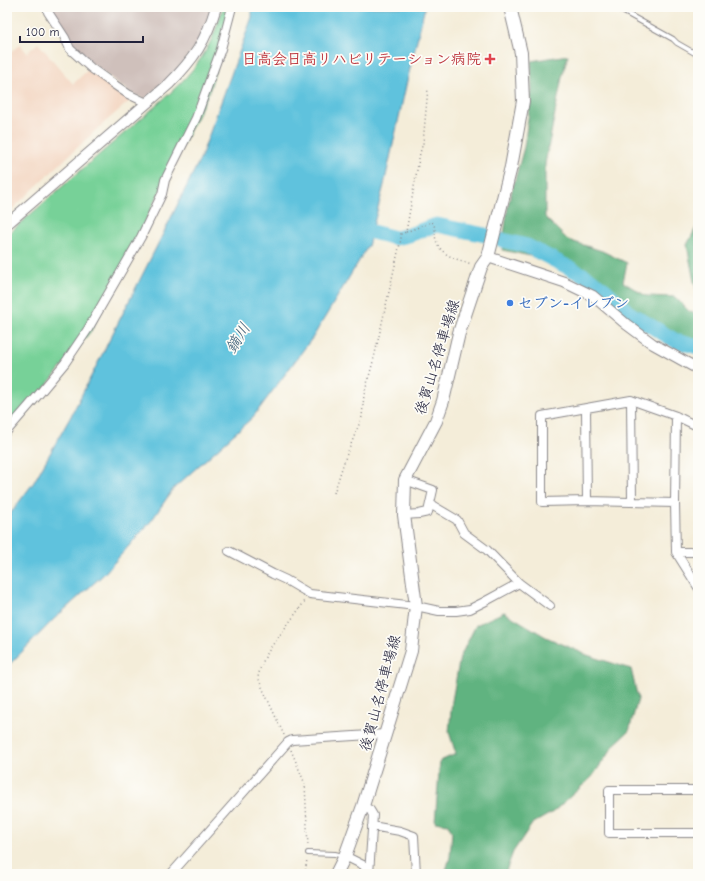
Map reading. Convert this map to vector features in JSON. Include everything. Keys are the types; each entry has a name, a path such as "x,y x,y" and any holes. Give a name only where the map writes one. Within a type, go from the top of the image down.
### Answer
{"main road":[{"name":"後賀山名停車場線","path":"336,874 345,856 364,806 411,650 416,606 404,515 405,480 436,421 443,401 459,333 481,267 488,257 511,167 523,101 521,53 510,7"}],"street":[{"path":"48,7 48,12 65,38 70,49 91,68 109,81 128,94 147,103"},
{"path":"7,224 169,84 183,70 195,56 204,40 216,7"},
{"path":"7,430 65,363 88,329 141,237 162,194 165,180 196,118 221,49 232,7"},
{"path":"488,257 564,282 593,296 626,324 653,344 698,369"},
{"path":"631,400 632,501"},
{"path":"675,503 632,501 542,502 542,416 631,400 676,416 695,424 698,427"},
{"path":"586,409 586,501"},
{"path":"676,416 676,552 698,587"},
{"path":"404,515 428,512 434,490 405,480"},
{"path":"430,504 457,520 464,533 487,550 520,582 550,606"},
{"path":"229,551 310,594 416,606 439,611 470,609 520,582"},
{"path":"676,552 698,552"},
{"path":"170,874 288,742 292,740 385,734"},
{"path":"698,790 609,790 609,833 698,834"},
{"path":"364,806 370,810 373,815 369,873"},
{"path":"372,826 400,831 414,836 416,874"},
{"path":"345,856 363,865 369,873"}],"lane":[{"path":"615,7 673,39 698,55"},
{"path":"308,853 345,856"}],"path":[{"path":"406,232 420,153 424,143 428,88"},
{"path":"334,493 345,459 362,417 364,395 374,358 401,234 432,222 435,228 436,240 443,251 460,262 481,267"},
{"path":"305,874 308,853 305,784 288,742 258,677 260,669 268,653 310,594"}],"shaded area":[{"path":"50,7 211,7 202,35 190,54 176,71 145,99 131,93 71,48"},
{"path":"38,43 73,84 90,68 133,98 97,129 7,214 7,56 20,44 27,53"}],"green space":[{"path":"223,7 234,7 209,92 91,331 7,434 7,235 158,104 186,77 195,67 209,45 217,27"},
{"path":"568,55 562,77 545,164 545,217 568,240 602,251 627,263 623,282 646,296 675,297 690,312 698,314 698,353 687,347 654,320 545,259 502,250 508,205 524,147 532,90 531,61"},
{"path":"698,224 698,295 687,245"},
{"path":"504,612 546,637 587,655 631,669 638,699 629,731 615,744 592,777 553,812 532,824 513,852 506,871 512,874 445,874 450,857 452,832 448,824 435,822 440,761 456,754 449,732 452,701 460,657 476,625"}],"water":[{"name":"鏑川","path":"252,7 425,7 384,185 368,246 313,337 253,417 173,489 152,520 103,575 54,619 7,667 7,518 34,482 71,416 201,157 252,17"}],"waterway":[{"path":"352,230 372,232 396,238 437,225 485,235"},
{"path":"502,240 527,246 587,277 605,290 629,313 676,341 698,347"}],"place":[{"name":"日高会日高リハビリテーション病院","path":"490,59"},
{"name":"セブン-イレブン","path":"510,303"}]}
